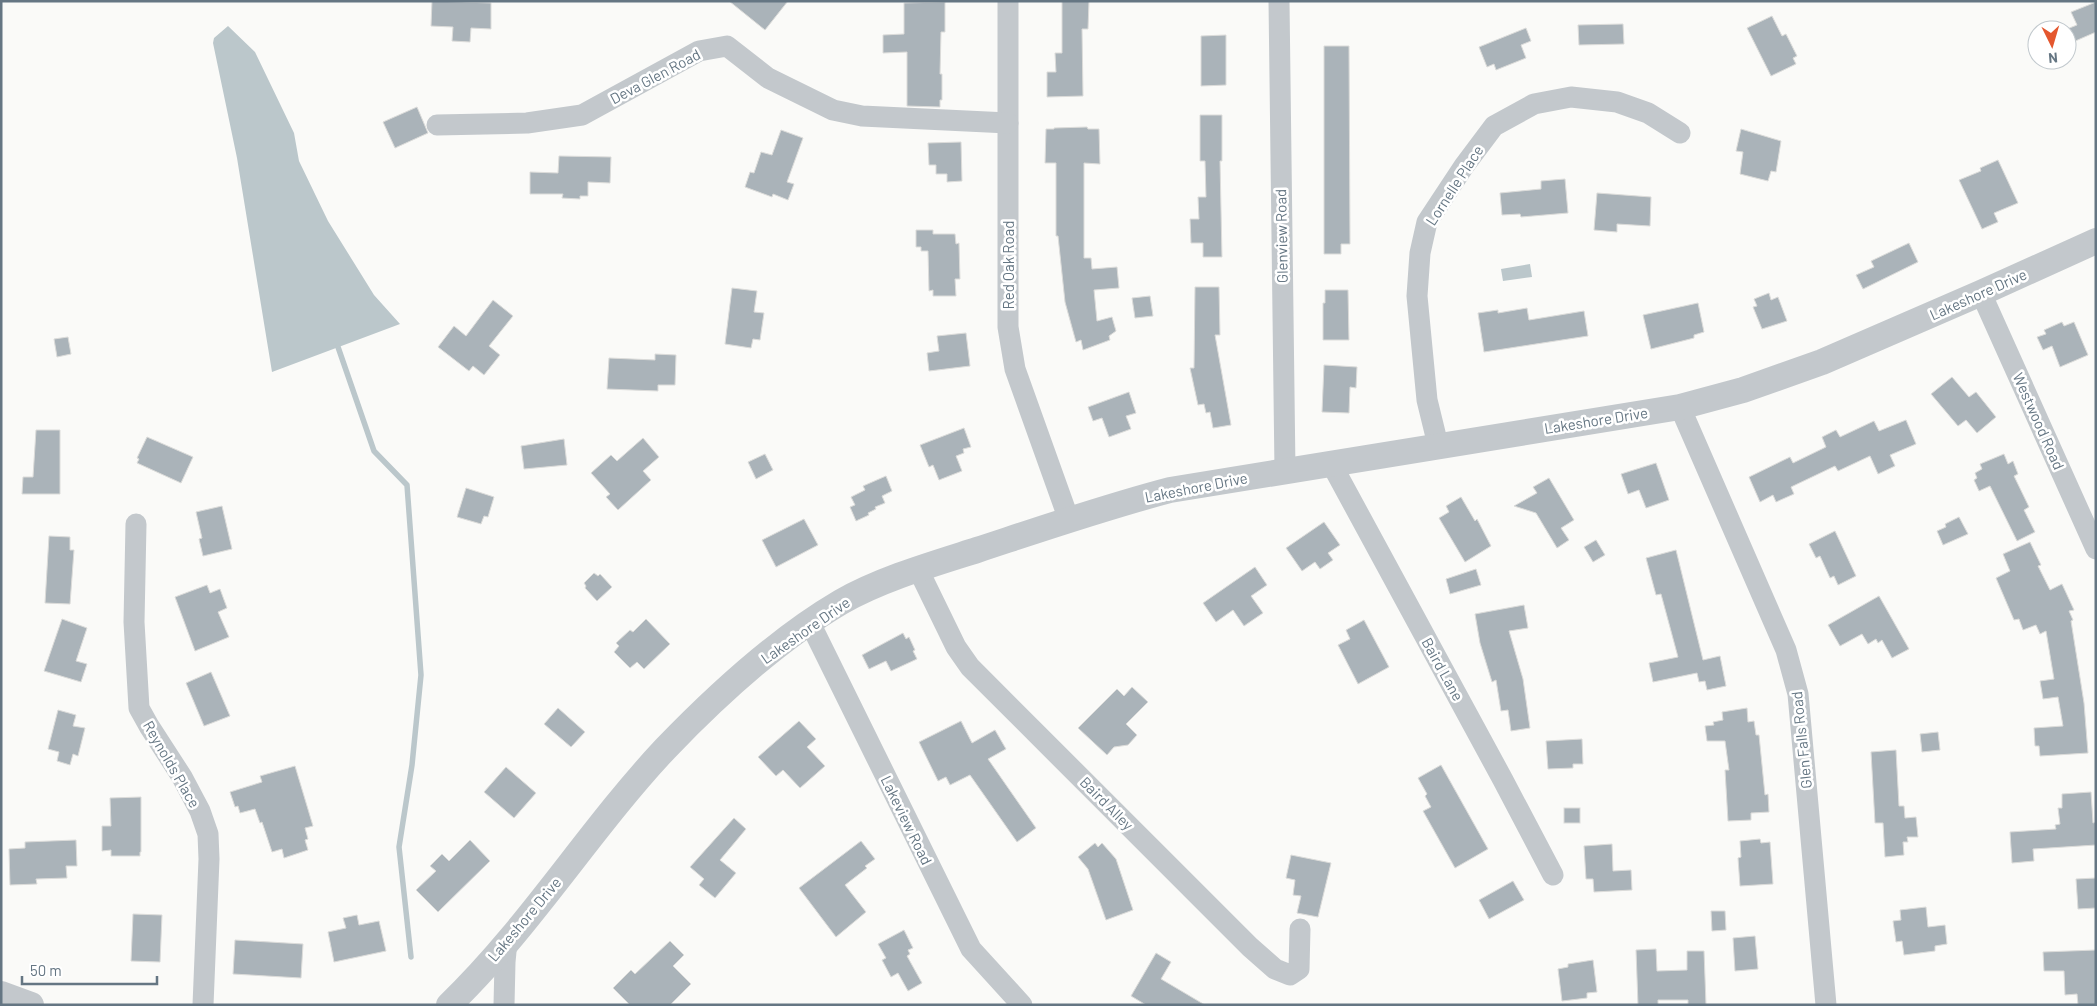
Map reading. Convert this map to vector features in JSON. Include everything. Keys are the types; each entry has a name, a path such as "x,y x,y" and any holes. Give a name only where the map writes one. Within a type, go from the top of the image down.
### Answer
{"street":[{"name":"Red Oak Road","path":"1008,1 1008,328 1015,369 1069,520"},
{"name":"Glenview Road","path":"1279,1 1284,471"},
{"name":"Deva Glen Road","path":"436,125 527,123 582,115 699,52 727,46 768,78 834,110 862,116 1008,122"},
{"name":"Lornelle Place","path":"1438,446 1427,400 1417,296 1420,253 1427,222 1464,166 1494,126 1534,104 1571,97 1617,102 1648,113 1680,133"},
{"name":"Lakeshore Drive","path":"450,1005 508,941 665,749 733,683 780,644 841,602 918,569 1069,520 1170,490 1680,407 1743,390 1822,362 1982,293 2096,241"},
{"name":"Westwood Road","path":"1982,293 2096,549"},
{"name":"Glen Falls Road","path":"1680,407 1786,650 1798,694 1826,1005"},
{"name":"Baird Lane","path":"1332,465 1504,780 1552,875"},
{"name":"Reynolds Place","path":"136,524 134,622 139,708 182,777 200,811 208,834 209,859 203,1005"},
{"name":"Baird Alley","path":"918,569 956,648 970,667 1250,947 1275,969 1290,975 1299,969 1300,928"},
{"name":"Lakeview Road","path":"810,623 971,949 1022,1005"},
{"path":"504,1005 505,962 508,941"},
{"path":"1,994 32,1005"}],"shaded area":[{"path":"228,26 255,52 294,133 299,161 328,221 374,295 400,324 272,372 237,158 213,43 214,38"},
{"path":"1530,264 1532,277 1503,281 1501,269"}],"building":[{"path":"432,1 491,3 491,29 471,28 470,42 452,41 453,27 431,26"},
{"path":"729,1 788,1 765,30"},
{"path":"1062,1 1089,1 1088,29 1082,29 1083,96 1047,97 1047,72 1056,72 1055,53 1062,53"},
{"path":"945,2 945,32 941,32 940,74 942,74 942,100 940,100 940,107 907,106 907,52 883,53 883,35 904,34 904,3"},
{"path":"2096,2 2096,32 2077,40 2077,20 2075,20 2071,12"},
{"path":"1772,16 1782,36 1786,34 1797,56 1793,58 1796,64 1771,76 1747,28"},
{"path":"1623,24 1624,44 1579,45 1578,25"},
{"path":"1526,28 1531,41 1521,45 1526,58 1496,70 1494,64 1487,67 1479,47"},
{"path":"1226,35 1226,85 1201,86 1201,36"},
{"path":"1324,46 1349,46 1350,244 1341,244 1341,254 1324,254"},
{"path":"417,107 428,133 395,148 383,122"},
{"path":"1200,115 1222,115 1222,161 1220,161 1222,257 1203,257 1203,243 1191,243 1190,219 1199,219 1198,197 1206,197 1205,161 1200,161"},
{"path":"1087,127 1088,129 1099,129 1100,164 1084,163 1084,258 1091,258 1092,269 1117,267 1119,288 1094,290 1097,321 1112,317 1116,331 1109,336 1110,340 1083,350 1081,340 1076,342 1065,302 1058,236 1056,236 1056,163 1045,163 1046,129"},
{"path":"1741,129 1781,141 1776,172 1771,171 1768,181 1740,174 1743,152 1736,151"},
{"path":"781,130 803,138 787,182 794,184 788,200 773,194 772,197 745,187 750,172 754,173 761,152 772,155"},
{"path":"961,142 962,181 947,182 947,174 936,174 936,165 929,165 928,143"},
{"path":"559,156 611,157 610,183 588,182 588,196 580,196 580,199 562,198 563,194 530,194 530,172 558,173"},
{"path":"1998,160 2018,203 1994,213 1998,222 1982,229 1959,180 1981,171 1980,168"},
{"path":"1565,179 1568,213 1521,217 1520,214 1502,215 1500,193 1541,189 1541,181"},
{"path":"1597,193 1651,197 1650,226 1617,224 1617,232 1594,230"},
{"path":"916,230 933,230 933,234 955,234 956,244 959,243 960,279 955,279 956,296 933,296 933,290 929,291 928,251 921,251 921,247 916,247"},
{"path":"1909,243 1918,262 1863,289 1856,275 1874,267 1871,261"},
{"path":"1195,287 1219,287 1220,335 1215,335 1231,425 1213,428 1210,412 1206,413 1204,404 1198,405 1190,368 1194,368"},
{"path":"732,288 757,291 754,312 764,313 760,340 753,339 751,348 725,344"},
{"path":"1325,290 1348,290 1349,340 1323,340"},
{"path":"1769,293 1771,300 1778,297 1787,321 1762,329 1753,307 1757,306 1754,299"},
{"path":"1150,296 1153,316 1135,318 1132,298"},
{"path":"493,300 513,316 489,346 500,355 484,375 473,366 469,371 438,347 454,326 466,336"},
{"path":"1698,303 1704,332 1694,335 1694,338 1651,349 1643,315"},
{"path":"1527,308 1529,320 1584,311 1588,336 1484,352 1478,313 1498,310 1498,313"},
{"path":"2062,322 2064,326 2074,322 2088,355 2060,367 2052,346 2043,350 2037,337 2046,334 2044,330"},
{"path":"966,333 970,366 929,371 927,353 939,351 937,336"},
{"path":"68,337 71,354 57,357 54,339"},
{"path":"655,354 676,355 675,385 658,385 658,391 607,389 609,358 655,360"},
{"path":"1324,365 1357,367 1356,388 1350,387 1349,413 1322,412"},
{"path":"1952,377 1969,397 1976,392 1996,417 1977,433 1966,420 1958,426 1931,394"},
{"path":"1129,392 1136,413 1126,416 1131,429 1109,437 1102,418 1093,421 1088,407"},
{"path":"1906,420 1916,444 1890,455 1895,466 1878,474 1870,456 1838,471 1835,466 1791,487 1794,494 1776,502 1773,495 1760,502 1749,477 1790,457 1793,463 1826,447 1822,437 1836,430 1840,437 1874,421 1879,431"},
{"path":"964,428 971,447 963,449 964,453 956,456 962,471 939,480 933,465 929,467 920,445"},
{"path":"36,430 60,430 60,494 22,494 23,477 33,477"},
{"path":"147,437 193,457 181,483 137,463 139,459 137,458"},
{"path":"643,438 659,457 643,471 651,480 618,510 606,497 610,494 591,473 611,455 617,461"},
{"path":"564,439 567,465 524,469 521,446"},
{"path":"765,454 773,470 756,479 748,462"},
{"path":"2004,454 2008,464 2013,461 2018,474 2014,476 2029,507 2024,510 2035,532 2017,541 1990,486 1979,491 1974,480 1977,478 1975,473 1982,469 1980,464"},
{"path":"1656,463 1669,500 1646,508 1639,490 1628,494 1621,474"},
{"path":"886,476 892,491 882,496 885,503 875,507 876,509 868,513 869,515 856,521 850,507 855,505 851,497 865,490 863,486"},
{"path":"1549,478 1574,520 1561,528 1569,540 1557,548 1536,513 1514,506 1537,493 1533,487"},
{"path":"466,488 494,497 488,517 484,516 481,524 457,517"},
{"path":"1461,497 1475,521 1477,519 1491,546 1465,562 1439,518 1449,512 1446,506"},
{"path":"222,506 232,549 203,556 199,539 202,538 196,512"},
{"path":"1959,517 1968,534 1943,545 1937,531 1946,527 1945,524"},
{"path":"804,519 818,545 776,567 762,540"},
{"path":"1324,522 1340,545 1328,553 1333,560 1320,569 1315,562 1302,571 1286,548"},
{"path":"1835,531 1856,576 1838,585 1834,576 1830,578 1820,556 1816,558 1809,544"},
{"path":"49,536 70,537 70,550 74,550 70,604 45,603"},
{"path":"1596,540 1605,555 1593,562 1584,547"},
{"path":"2030,542 2041,565 2038,566 2050,590 2062,584 2074,610 2069,611 2073,620 2071,621 2084,703 2088,753 2040,756 2039,746 2035,746 2034,728 2063,726 2058,697 2043,699 2040,681 2054,679 2046,631 2040,634 2036,625 2023,630 2019,619 2014,620 1996,578 2010,571 2003,554"},
{"path":"1676,550 1703,660 1720,656 1726,686 1707,690 1705,681 1699,682 1697,673 1653,682 1649,663 1678,657 1661,594 1656,595 1646,558"},
{"path":"1255,567 1267,585 1251,596 1263,613 1244,626 1233,610 1216,622 1203,603"},
{"path":"1476,569 1481,585 1450,594 1446,579"},
{"path":"594,573 598,576 600,574 612,587 597,601 585,588 584,583"},
{"path":"207,585 210,593 220,589 227,608 218,612 229,637 195,651 175,597"},
{"path":"1879,596 1909,649 1892,658 1882,640 1878,643 1876,639 1868,644 1862,634 1840,646 1828,625"},
{"path":"1524,605 1528,628 1509,631 1523,679 1530,728 1511,731 1508,710 1501,711 1496,680 1492,682 1480,643 1475,614"},
{"path":"62,619 87,628 76,661 87,664 81,682 44,671"},
{"path":"646,619 670,644 644,669 637,662 630,668 614,652 619,646 616,643 630,630 633,632"},
{"path":"1364,620 1389,667 1358,684 1338,645 1350,639 1346,630"},
{"path":"903,633 906,639 909,637 917,659 891,671 886,661 869,669 862,655"},
{"path":"211,672 230,716 204,726 186,683"},
{"path":"1132,687 1148,702 1126,724 1137,735 1128,745 1114,747 1107,755 1078,728 1117,689 1124,696"},
{"path":"558,708 585,732 571,747 544,724"},
{"path":"1747,708 1748,722 1754,721 1756,735 1759,735 1765,795 1768,794 1769,812 1751,813 1751,820 1728,821 1725,770 1729,770 1725,741 1707,741 1705,726 1714,725 1713,722 1723,720 1722,712"},
{"path":"58,710 76,715 73,726 85,728 78,756 73,754 70,765 57,761 59,752 48,749"},
{"path":"799,721 816,739 807,747 825,766 800,788 783,770 776,776 758,757"},
{"path":"961,721 972,743 995,730 1006,749 988,759 1036,828 1017,842 970,775 950,785 946,777 938,781 919,742"},
{"path":"1938,732 1940,750 1922,752 1920,734"},
{"path":"1582,739 1583,764 1573,764 1573,768 1548,769 1546,741"},
{"path":"1896,750 1899,806 1904,806 1905,818 1916,817 1918,837 1907,837 1908,842 1903,842 1904,855 1885,857 1883,823 1875,823 1871,752"},
{"path":"1441,765 1488,849 1455,868 1423,811 1431,807 1425,796 1427,794 1418,778"},
{"path":"295,766 313,826 305,828 308,839 305,840 308,850 284,858 282,849 272,852 262,822 260,823 255,809 240,813 238,806 235,807 230,792 262,782 260,776"},
{"path":"506,767 536,793 514,818 484,792"},
{"path":"2091,792 2093,823 2096,822 2096,845 2033,849 2034,861 2012,863 2010,832 2056,829 2055,825 2060,824 2058,808 2062,808 2062,794"},
{"path":"141,797 140,856 111,856 111,850 102,851 102,826 111,826 110,798"},
{"path":"1564,808 1580,808 1580,823 1564,823"},
{"path":"734,818 746,829 720,860 736,873 715,898 699,885 704,879 690,867"},
{"path":"1760,839 1761,843 1770,842 1773,884 1740,886 1738,858 1741,857 1740,841"},
{"path":"76,840 77,866 66,866 67,878 36,879 37,884 10,885 9,849 25,848 25,842"},
{"path":"470,840 490,861 438,912 416,890 436,871 430,866 442,854 449,861"},
{"path":"861,841 875,859 865,866 867,868 845,885 866,912 836,937 799,888"},
{"path":"1095,843 1098,847 1102,843 1116,859 1133,910 1106,920 1088,869 1078,857"},
{"path":"1612,844 1613,871 1631,870 1632,890 1594,892 1593,879 1586,879 1584,846"},
{"path":"1291,855 1331,863 1318,917 1297,913 1301,896 1293,895 1295,880 1286,878"},
{"path":"2096,878 2096,908 2078,909 2076,879"},
{"path":"1513,881 1524,900 1489,919 1479,900"},
{"path":"1926,907 1928,927 1945,925 1947,944 1935,946 1935,951 1904,955 1902,941 1896,942 1893,921 1901,920 1900,910"},
{"path":"1711,911 1725,911 1726,930 1712,931"},
{"path":"133,914 162,915 160,962 131,961"},
{"path":"357,915 359,925 379,921 386,951 334,962 328,932 346,928 343,918"},
{"path":"904,930 913,948 908,950 910,954 907,956 922,983 908,991 898,973 891,977 882,960 886,958 878,944"},
{"path":"1755,936 1758,969 1735,971 1733,938"},
{"path":"235,940 303,944 301,978 233,974"},
{"path":"670,941 684,955 673,966 691,984 670,1005 630,1005 613,988 631,970 635,974"},
{"path":"1656,949 1657,971 1687,970 1687,951 1704,951 1706,1005 1688,1005 1688,1000 1658,1000 1658,1005 1638,1005 1636,950"},
{"path":"2096,950 2096,1005 2078,1005 2077,994 2065,995 2064,971 2044,971 2043,952"},
{"path":"1156,953 1171,962 1161,979 1205,1005 1146,1005 1131,996"},
{"path":"1593,960 1597,992 1587,993 1587,998 1562,1001 1558,969 1568,967 1568,964"}],"waterway":[{"path":"338,347 374,451 407,485 421,675 412,765 399,847 411,957"}]}
